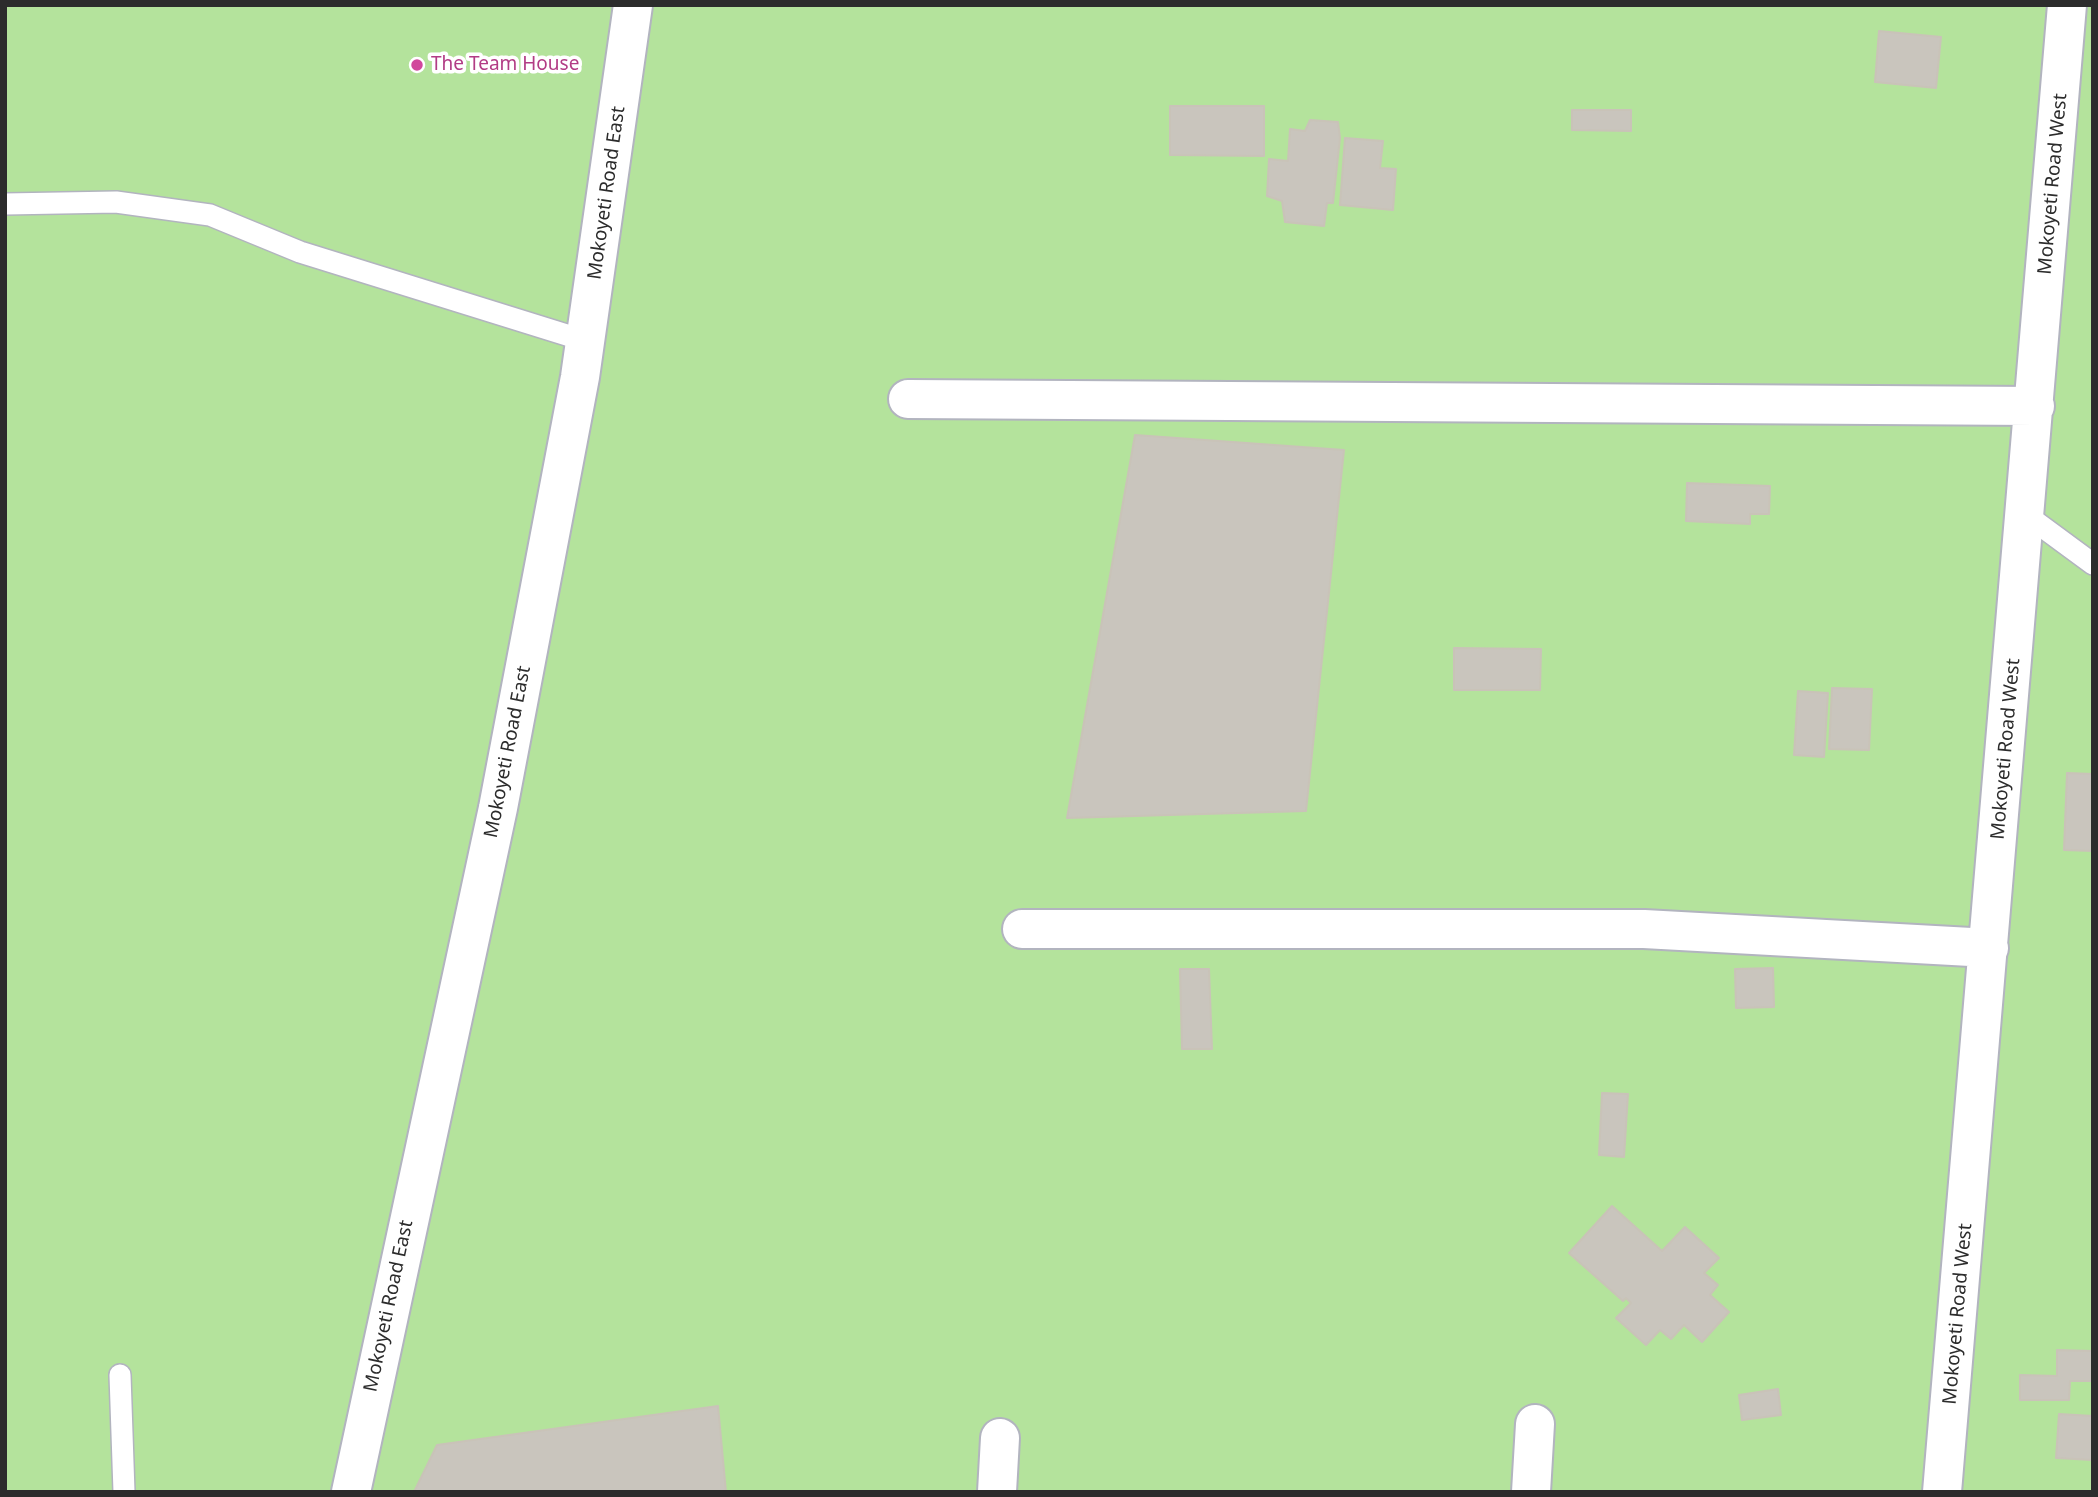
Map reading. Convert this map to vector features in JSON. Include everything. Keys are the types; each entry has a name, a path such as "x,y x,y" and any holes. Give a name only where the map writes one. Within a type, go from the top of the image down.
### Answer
{"street":[{"name":"Mokoyeti Road East","path":"351,1492 498,808 586,341 633,5"},
{"name":"Mokoyeti Road West","path":"1942,1492 2067,5"},
{"path":"908,399 2035,406"},
{"path":"1022,929 1644,929 1989,948"},
{"path":"1531,1492 1535,1424"},
{"path":"997,1492 1000,1438"}],"lane":[{"path":"5,204 116,202 210,215 300,252 586,341"},
{"path":"2025,514 2093,564"},
{"path":"120,1376 124,1492"}],"green space":[{"path":"5,5 2093,5 2093,1492 5,1492"}],"building":[{"path":"1879,31 1941,37 1936,88 1875,82"},
{"path":"1170,106 1264,106 1264,156 1170,155"},
{"path":"1572,110 1631,110 1631,131 1572,130"},
{"path":"1310,120 1338,122 1340,138 1333,203 1327,203 1324,226 1285,222 1282,201 1267,196 1269,159 1288,161 1290,129 1305,131"},
{"path":"1345,138 1383,141 1380,168 1396,169 1393,210 1340,205"},
{"path":"1135,435 1344,450 1306,811 1067,818"},
{"path":"1687,483 1770,486 1769,514 1750,514 1750,524 1686,521"},
{"path":"1454,648 1541,649 1540,690 1454,690"},
{"path":"1832,688 1872,689 1869,750 1829,749"},
{"path":"1798,691 1828,693 1824,757 1794,755"},
{"path":"2067,773 2093,774 2093,851 2064,850"},
{"path":"1773,968 1774,1007 1736,1008 1735,969"},
{"path":"1180,969 1209,969 1212,1049 1182,1049"},
{"path":"1602,1093 1628,1094 1624,1157 1599,1155"},
{"path":"1612,1206 1662,1251 1685,1227 1719,1258 1704,1273 1718,1285 1710,1295 1729,1312 1702,1342 1684,1325 1671,1339 1660,1330 1646,1345 1616,1318 1631,1303 1626,1298 1623,1301 1569,1253"},
{"path":"2057,1350 2093,1351 2093,1381 2070,1381 2069,1400 2020,1400 2020,1375 2057,1376"},
{"path":"1778,1389 1781,1415 1742,1420 1739,1395"},
{"path":"718,1406 726,1492 414,1492 437,1445"},
{"path":"2059,1414 2093,1416 2093,1460 2056,1458"}],"place":[{"name":"The Team House","path":"417,65"}]}
